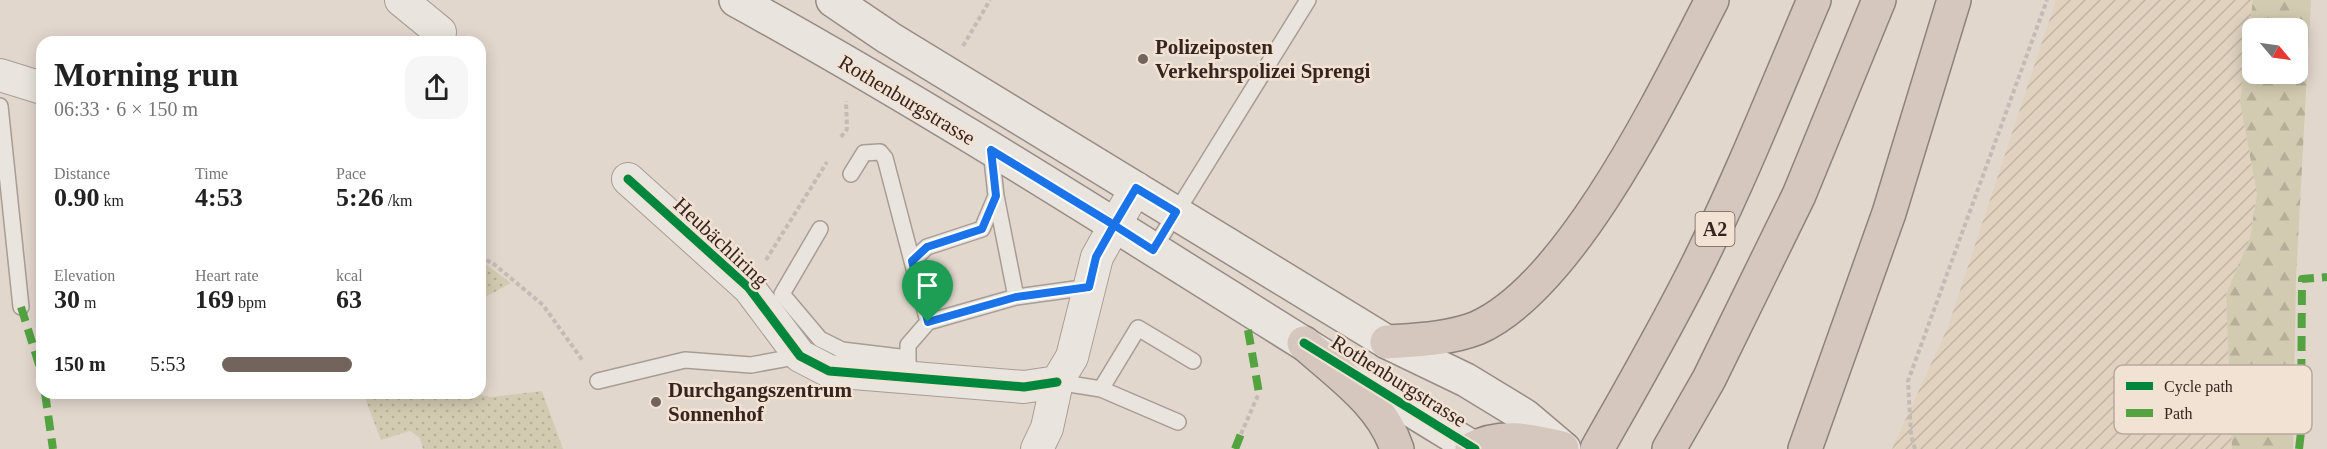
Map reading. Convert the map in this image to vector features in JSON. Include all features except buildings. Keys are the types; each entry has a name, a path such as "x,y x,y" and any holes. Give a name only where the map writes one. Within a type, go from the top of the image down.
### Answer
{"highway":[{"path":"1387,342 1420,340 1475,328 1502,312 1553,265 1590,217 1643,129 1713,0"},
{"name":"A2","path":"1597,449 1658,343 1700,260 1744,165 1814,0"},
{"path":"1669,449 1710,379 1790,215 1879,0"},
{"path":"1805,449 1889,213 1954,0"},
{"path":"1304,343 1373,407 1387,425 1397,449"},
{"path":"1473,449 1519,427 1563,448"}],"main road":[{"name":"Rothenburgstrasse","path":"736,0 845,62 991,150 1473,449"},
{"name":"Rothenburgstrasse","path":"833,0 889,38 1387,342 1466,380 1519,427"}],"street":[{"path":"401,0 440,32"},
{"path":"0,75 36,86"},
{"name":"Heubächliring","path":"628,179 748,288 800,356 829,371 908,368 1024,387 1057,382"},
{"path":"1036,449 1047,428 1057,382 1072,357 1096,257 1136,188"}],"lane":[{"path":"1153,250 1308,0"},
{"path":"0,106 21,307"},
{"path":"991,150 996,196 1016,297"},
{"path":"851,174 864,153 879,152 885,158 928,322"},
{"path":"912,261 927,247 982,229 996,196"},
{"path":"820,229 782,294 820,339 842,350 908,368 908,345 928,322 1016,297 1089,287"},
{"path":"1101,389 1138,328 1193,361"},
{"path":"598,381 685,360 751,365 800,356"},
{"path":"1057,382 1101,389 1178,422"}],"path":[{"path":"958,54 990,0"},
{"path":"1915,449 1911,435 1908,381 2047,0"},
{"path":"841,139 847,129 846,99"},
{"path":"748,288 828,159"},
{"path":"486,260 543,304 598,381"},
{"path":"1240,434 1259,393"}],"shaded area":[{"path":"2056,0 2253,0 2251,18 2242,18 2242,84 2240,102 2257,194 2250,238 2226,294 2229,365 2114,365 2114,434 2231,434 2232,449 1892,449 1948,327"}],"green space":[{"path":"2253,0 2311,0 2308,56 2308,18 2251,18"},
{"path":"2242,84 2306,84 2296,278 2294,365 2229,365 2226,294 2250,238 2257,194 2240,102"},
{"path":"486,264 511,283 486,297"},
{"path":"542,391 563,449 423,449 420,438 410,431 381,440 365,399 486,399 486,396"},
{"path":"2231,434 2293,434 2293,449 2232,449"}],"marked path":[{"path":"2301,365 2302,279 2327,277"},
{"path":"21,307 36,355"},
{"path":"1248,330 1259,393"},
{"path":"46,399 53,449"},
{"path":"1235,449 1241,434"},
{"path":"2299,449 2301,434"}],"cycle path":[{"path":"628,179 749,288 800,356 829,371 1024,387 1057,382"},
{"path":"1304,343 1475,449"}],"place":[{"name":"Polizeiposten Verkehrspolizei Sprengi","path":"1143,59"},
{"name":"Durchgangszentrum Sonnenhof","path":"656,402"}],"route":[{"path":"928,322 912,261 927,247 982,229 996,196 991,150 1114,225 1136,188 1176,212 1153,250 1114,225 1096,257 1089,287 1016,297 928,322"}]}
